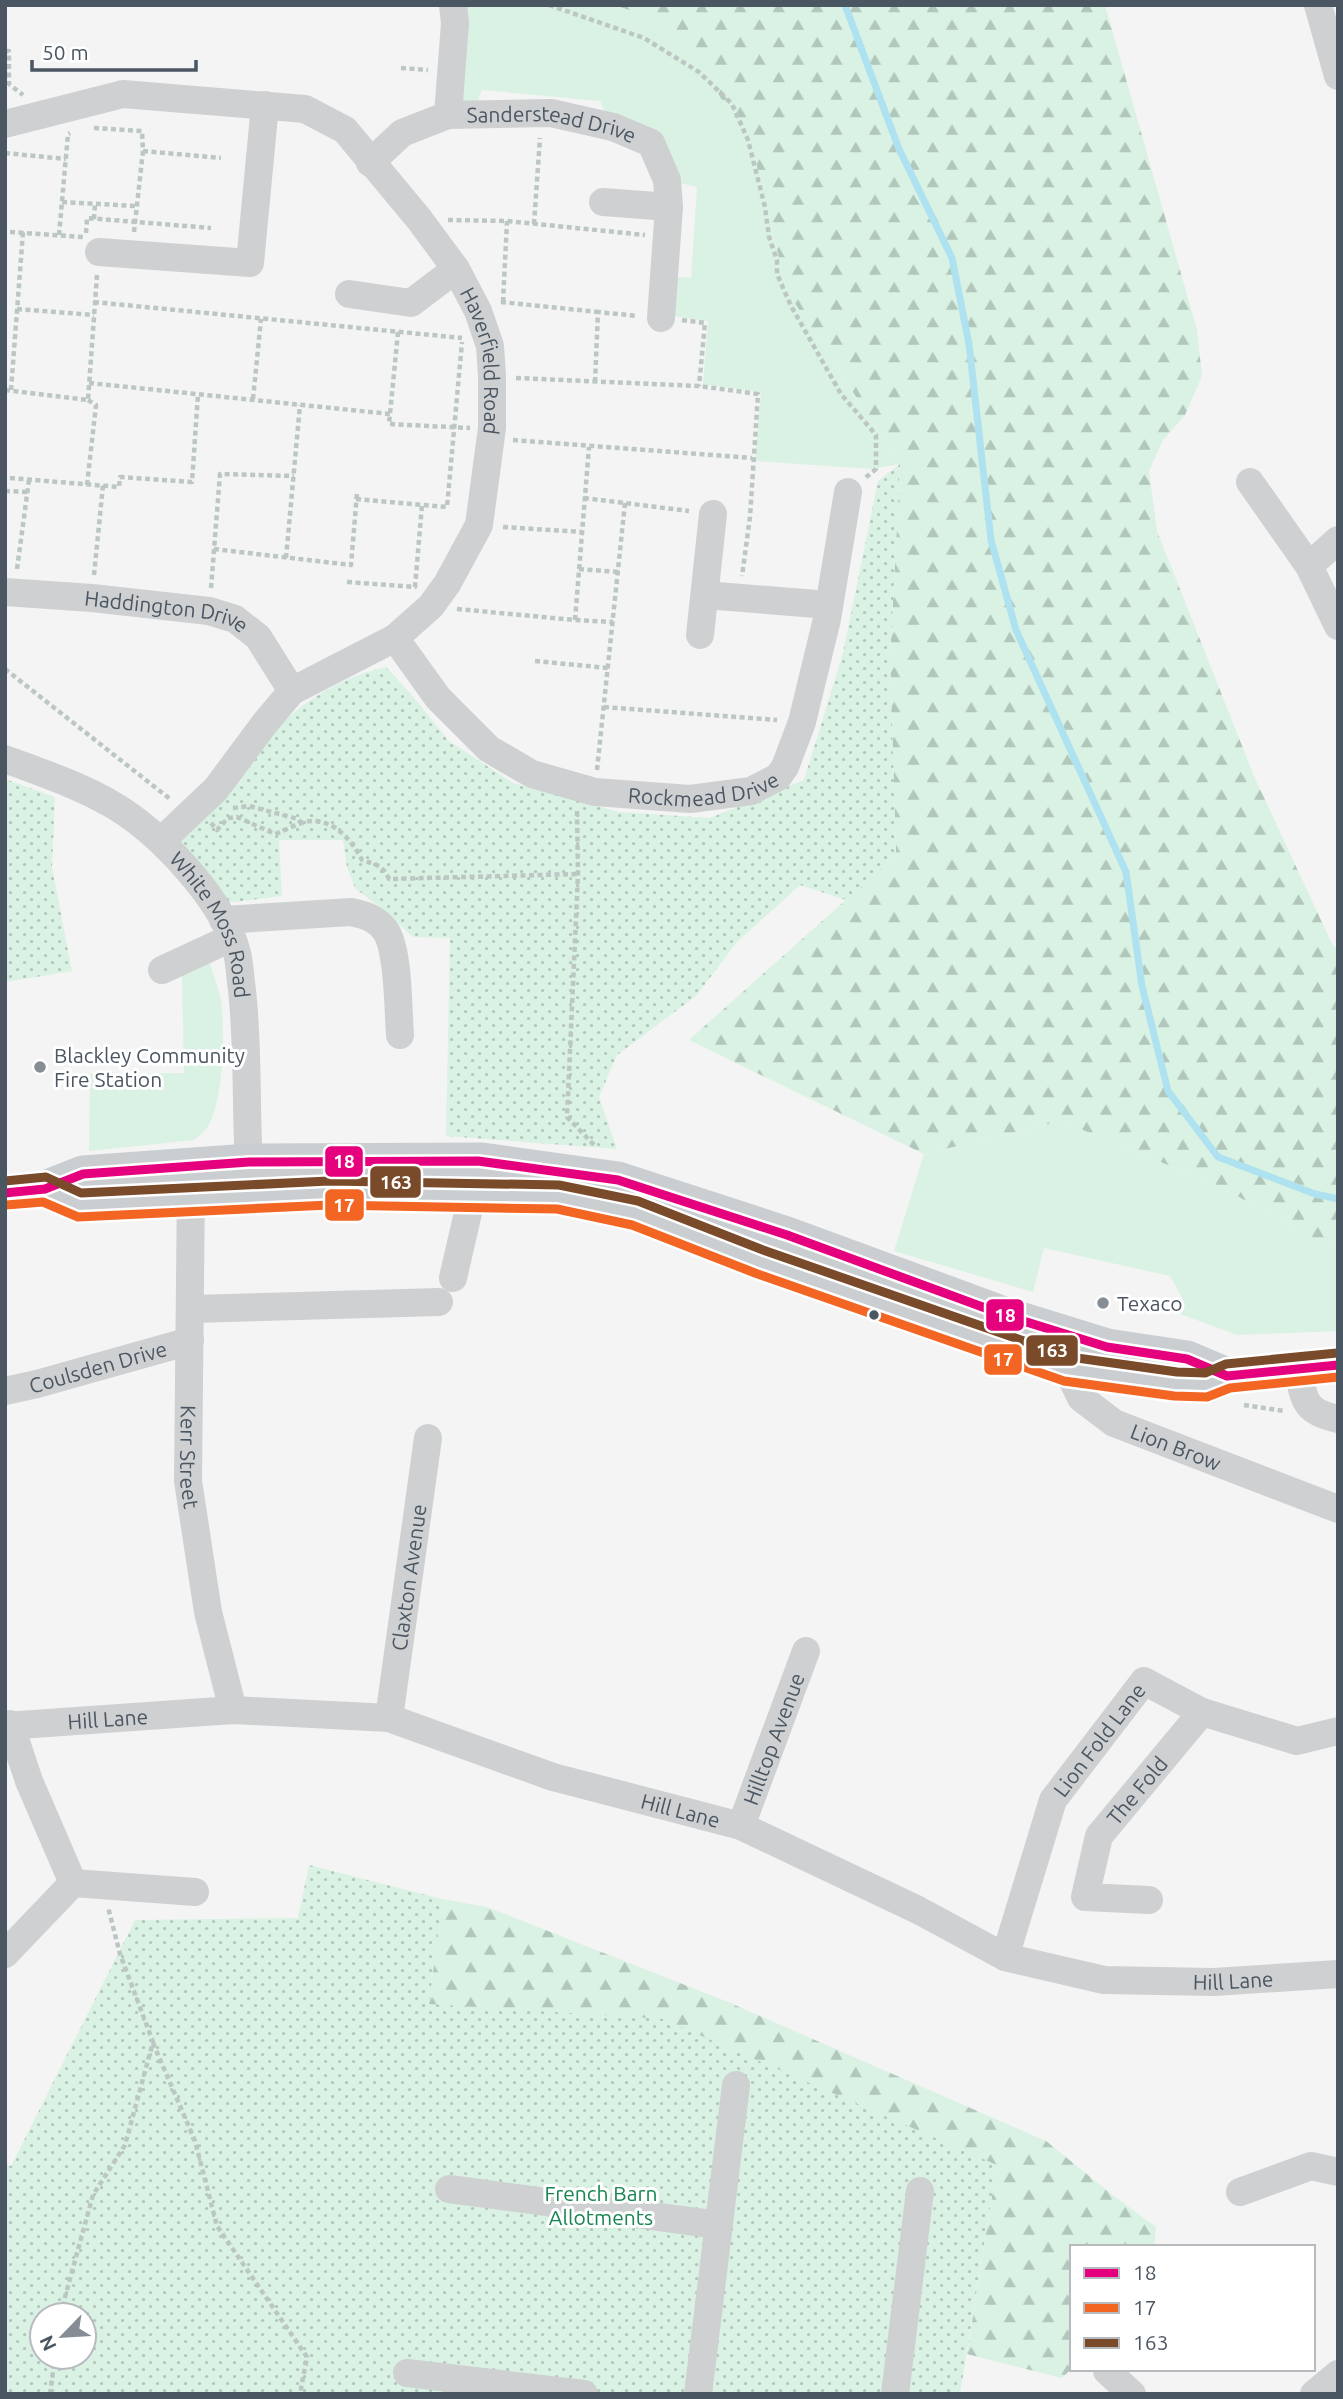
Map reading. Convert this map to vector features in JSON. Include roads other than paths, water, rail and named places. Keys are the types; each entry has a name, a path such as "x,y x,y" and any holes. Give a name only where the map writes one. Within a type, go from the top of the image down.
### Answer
{"main road":[{"path":"5,1193 46,1189 79,1205 191,1182 478,1161 621,1169 788,1235 1007,1316 1066,1351"},
{"path":"250,1179 330,1193 558,1197 635,1213 759,1261 1176,1384 1207,1385 1227,1376 1338,1365"}],"street":[{"path":"448,115 455,23 453,5"},
{"path":"1318,5 1338,76"},
{"name":"Haverfield Road","path":"5,124 124,94 305,109 345,131 418,219 456,269 471,298 473,332 490,346 491,433 479,525 447,584 431,606 395,638 292,691 216,789 161,841"},
{"path":"99,252 250,263 265,106"},
{"name":"Sanderstead Drive","path":"370,163 402,133 448,115 551,113 613,127 651,143 667,180 669,206 661,318"},
{"path":"603,202 669,206"},
{"path":"349,294 411,303 456,269"},
{"path":"1250,482 1309,566 1338,626"},
{"name":"Rockmead Drive","path":"395,638 438,698 489,749 532,774 586,790 690,799 751,791 778,777 802,722 829,605 848,492"},
{"path":"700,635 713,513"},
{"path":"1309,566 1338,540"},
{"name":"Haddington Drive","path":"10,592 209,611 235,619 258,637 292,691"},
{"path":"705,595 829,605"},
{"name":"White Moss Road","path":"5,759 69,783 114,805 161,841 200,884 227,929 237,953 245,1022 250,1179"},
{"path":"162,970 227,929 351,912 371,917 387,932 394,956 400,1035"},
{"path":"453,1278 473,1197 478,1161"},
{"name":"Kerr Street","path":"191,1182 188,1481 208,1612 233,1710"},
{"path":"191,1309 439,1302"},
{"name":"Coulsden Drive","path":"5,1391 190,1341"},
{"name":"Lion Brow","path":"1066,1351 1081,1398 1114,1423 1338,1509"},
{"path":"1298,1369 1303,1395 1312,1410 1338,1419"},
{"name":"Claxton Avenue","path":"389,1718 429,1438"},
{"name":"Hilltop Avenue","path":"741,1826 806,1651"},
{"name":"Lion Fold Lane","path":"1005,1957 1053,1800 1144,1681 1202,1712 1297,1741 1338,1731"},
{"name":"Hill Lane","path":"8,1725 233,1710 389,1718 553,1777 741,1826 918,1910 1005,1957 1104,1980 1214,1982 1338,1974"},
{"name":"The Fold","path":"1149,1900 1085,1897 1099,1836 1202,1712"},
{"path":"8,1725 73,1884"},
{"path":"5,1954 73,1884 195,1892"},
{"path":"698,2394 736,2085"},
{"path":"1240,2192 1311,2166 1338,2172"},
{"path":"449,2189 719,2225"},
{"path":"895,2394 920,2191"},
{"path":"1107,2371 1132,2394"},
{"path":"407,2373 584,2394"},
{"path":"1314,2394 1338,2374"}],"waterway":[{"path":"845,5 899,149 952,258 969,344 991,540 1016,630 1126,872 1142,986 1168,1091 1218,1157 1315,1194 1338,1199"}],"place":[{"name":"Blackley Community Fire Station","path":"40,1067"},
{"name":"Texaco","path":"1103,1303"}],"park label":[{"name":"French Barn Allotments","path":"601,2205"}]}
